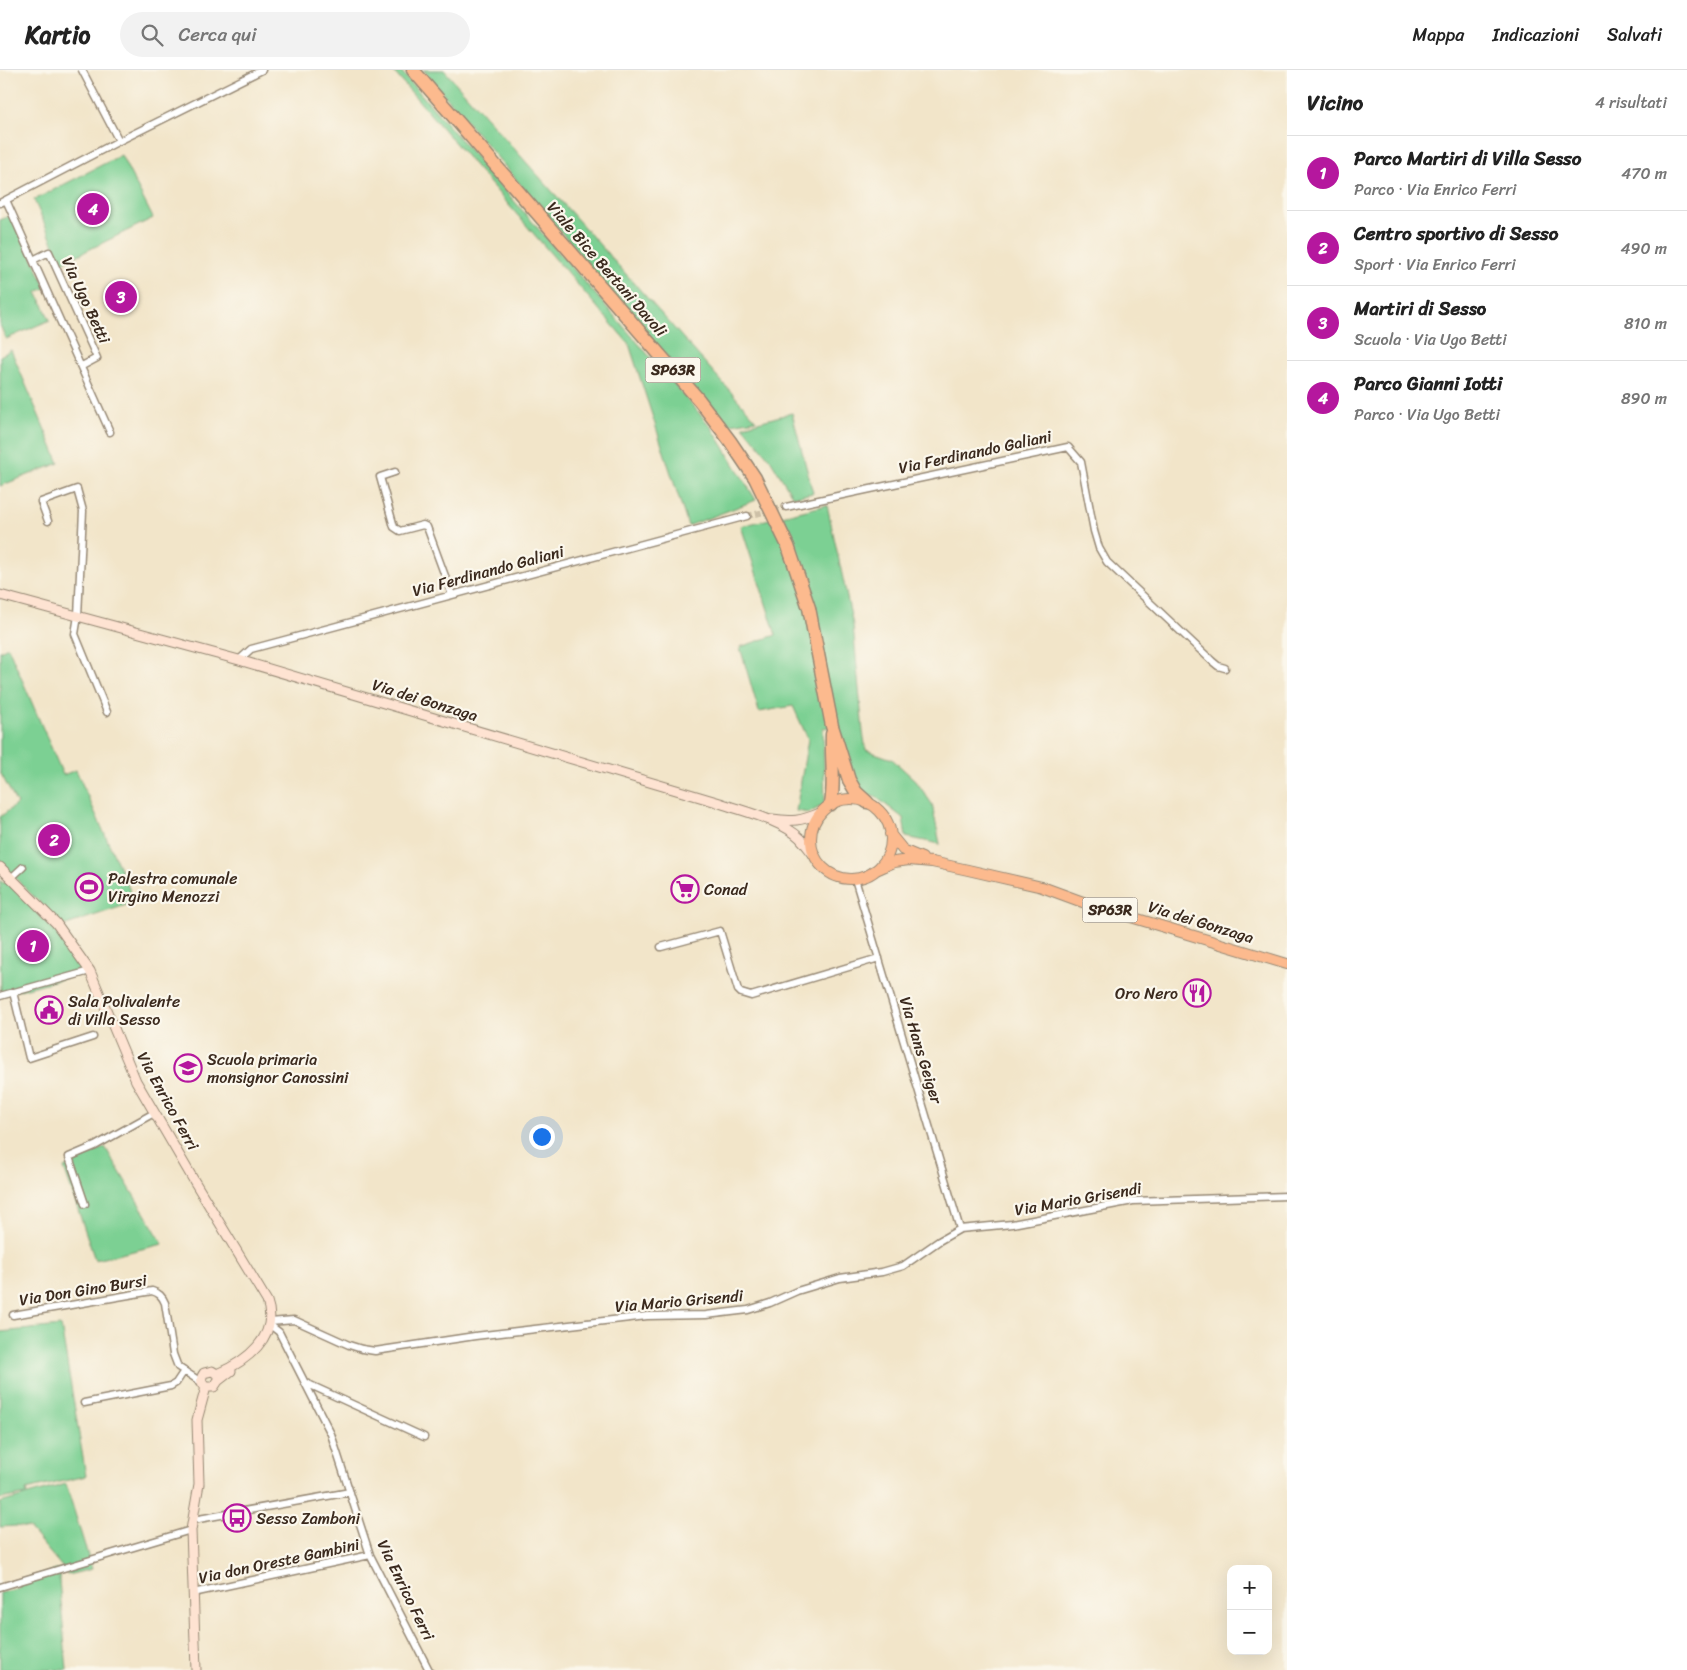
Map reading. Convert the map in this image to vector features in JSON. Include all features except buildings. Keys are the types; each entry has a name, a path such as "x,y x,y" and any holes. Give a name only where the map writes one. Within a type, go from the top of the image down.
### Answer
{"highway":[{"name":"Viale Bice Bertani Davoli","path":"413,70 699,400 751,472 780,529 803,590 816,643 832,726"},
{"name":"SP63R","path":"832,726 849,780 856,792 867,802"},
{"name":"SP63R","path":"831,804 834,782 831,750 832,726"}],"main road":[{"name":"Via dei Gonzaga","path":"0,595 239,660 710,800 787,829 800,838 813,854"},
{"path":"855,879 842,878 830,873 820,865 813,854 811,832 814,822 820,813 831,804 849,799 867,802"},
{"name":"SP63R","path":"867,802 883,815 890,834 903,850 932,862"},
{"name":"Via dei Gonzaga","path":"762,818 788,822 803,820 820,813"},
{"path":"874,871 880,867 887,855 890,848 890,834"},
{"name":"SP63R","path":"855,879 894,862 909,860 932,862"},
{"name":"Via dei Gonzaga","path":"932,862 1042,888 1287,964"},
{"name":"Via Enrico Ferri","path":"0,867 56,923 90,971 103,998 128,1062 154,1113 265,1295 270,1307 270,1323"},
{"path":"196,1670 191,1530 199,1484 197,1420 209,1381 246,1358 260,1344 270,1323"}],"street":[{"path":"82,70 119,141"},
{"name":"Via Ugo Betti","path":"110,432 33,260 3,202 119,141 262,70"},
{"name":"Via Ugo Betti","path":"33,260 48,252 97,358 82,366"},
{"name":"Via Ferdinando Galiani","path":"786,507 1068,447 1081,462 1094,531 1099,548 1107,562 1212,661 1218,666 1226,668"},
{"path":"395,472 380,477 394,527 400,531 423,525 427,527 452,595"},
{"path":"48,521 42,502 77,489 83,511 78,616 74,634 107,712"},
{"name":"Via Ferdinando Galiani","path":"239,660 251,649 747,516"},
{"path":"11,878 23,867"},
{"name":"Via Hans Geiger","path":"855,879 960,1229"},
{"path":"661,947 720,932 738,990 751,996 879,958"},
{"path":"0,996 90,971"},
{"path":"13,992 29,1058 94,1037"},
{"path":"85,1204 69,1157 94,1146 154,1113"},
{"name":"Via Mario Grisendi","path":"270,1323 294,1320 349,1344 375,1351 484,1335 647,1316 706,1315 748,1310 797,1291 840,1278 882,1272 903,1266 938,1241 960,1229 1012,1224 1133,1201 1287,1196"},
{"name":"Via Don Gino Bursi","path":"13,1315 152,1291 162,1296 165,1303 173,1354 178,1367 185,1372"},
{"name":"Via Enrico Ferri","path":"270,1323 280,1332 331,1434 370,1555 428,1670"},
{"path":"84,1403 171,1386 185,1372 209,1381"},
{"path":"306,1384 424,1437"},
{"path":"193,1520 350,1492"},
{"path":"0,1587 191,1530"},
{"name":"Via don Oreste Gambini","path":"193,1593 370,1555"}],"green space":[{"path":"392,70 400,70 712,428 756,500 688,526 629,344"},
{"path":"423,70 444,70 756,420 725,425"},
{"path":"121,155 153,218 62,263 34,200"},
{"path":"13,214 46,288 37,292 50,320 6,339 0,325 0,220"},
{"path":"11,350 59,463 0,486 0,356"},
{"path":"792,413 813,493 793,497 770,459 743,426"},
{"path":"827,505 853,625 866,750 892,759 916,781 932,804 940,844 906,837 903,818 876,797 865,795 854,777 839,726 823,728 825,804 809,813 796,811 808,739 793,706 759,712 740,647 776,635 741,526"},
{"path":"8,647 63,775 76,770 135,902 63,926 0,863 0,817 17,804 0,772 0,651"},
{"path":"0,880 3,883 7,882 59,936 83,973 1,995"},
{"path":"105,1147 163,1244 95,1260 64,1168"},
{"path":"61,1326 86,1476 26,1490 27,1494 0,1499 0,1332"},
{"path":"66,1484 92,1569 67,1575 67,1567 60,1570 59,1580 67,1670 0,1670 0,1593 19,1588 20,1581 63,1568 29,1528 16,1526 0,1527 0,1503"}],"tunnel":[{"path":"747,516 786,507"}],"place":[{"name":"Parco Gianni Iotti","path":"93,209"},
{"name":"Martiri di Sesso","path":"121,297"},
{"name":"Centro sportivo di Sesso","path":"54,840"},
{"name":"Palestra comunale Virgino Menozzi","path":"89,887"},
{"name":"Conad","path":"685,889"},
{"name":"Parco Martiri di Villa Sesso","path":"33,946"},
{"name":"Oro Nero","path":"1197,993"},
{"name":"Sala Polivalente di Villa Sesso","path":"49,1010"},
{"name":"Scuola primaria monsignor Canossini","path":"188,1068"},
{"name":"Sesso Zamboni","path":"237,1518"}]}
